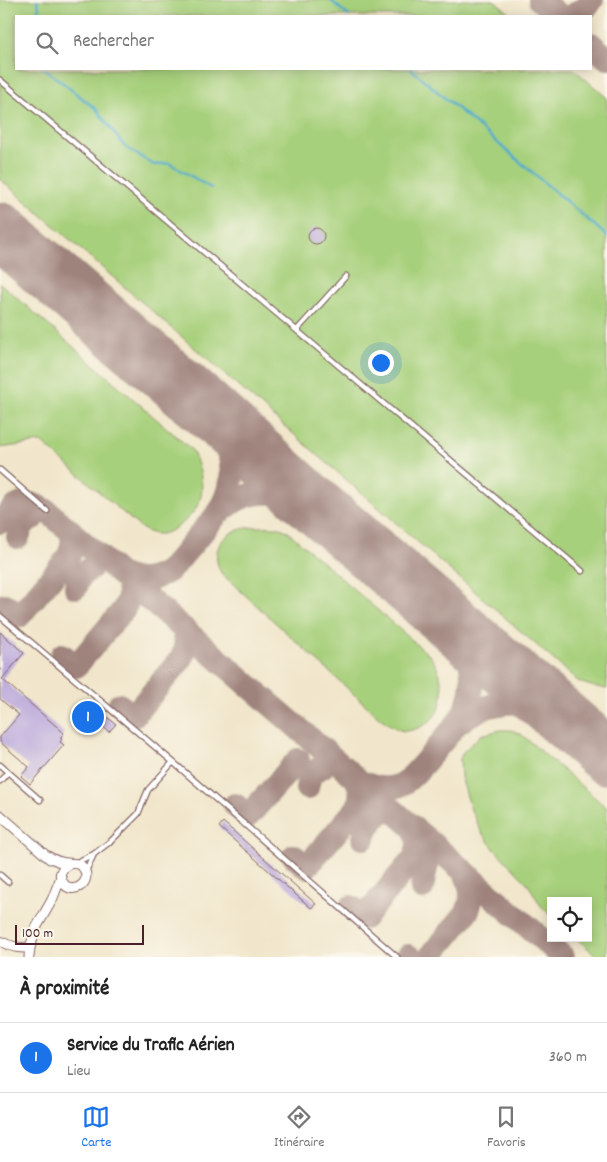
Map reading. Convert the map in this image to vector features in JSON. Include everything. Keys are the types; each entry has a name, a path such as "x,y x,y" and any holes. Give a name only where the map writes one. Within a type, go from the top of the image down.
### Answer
{"street":[{"path":"0,815 46,855 61,875 64,885 69,888 76,888 86,880 86,872 81,865 61,862 46,855"},
{"path":"0,941 9,946 30,952 36,928 52,900 62,869 72,863"},
{"path":"52,900 69,888"}],"lane":[{"path":"0,80 582,571"},
{"path":"297,330 346,276"},
{"path":"0,470 47,511"},
{"path":"0,616 173,762 397,957"},
{"path":"72,863 94,854 111,841 138,814 148,790 173,762"},
{"path":"0,765 40,800"},
{"path":"0,781 8,772"},
{"path":"86,872 94,854"},
{"path":"0,875 8,882"}],"green space":[{"path":"0,0 494,0 512,15 15,15 15,70 575,70 607,98 607,689 579,682 0,179"},
{"path":"0,283 192,450 201,476 201,496 193,513 176,528 158,534 145,530 41,442 0,448"},
{"path":"253,527 275,527 287,531 429,655 439,672 442,691 438,710 433,718 426,724 407,731 388,724 222,574 217,562 219,545 233,532"},
{"path":"500,730 511,730 521,734 607,808 607,957 598,957 581,942 592,942 592,897 547,897 547,912 541,906 528,884 495,850 482,833 471,810 461,777 460,759 463,752 481,735"}],"building":[{"path":"316,228 324,236 316,244 308,236"},
{"path":"0,632 24,653 2,679 64,733 60,738 62,739 60,742 64,745 30,784 21,776 29,767 0,742 0,737 19,715 0,699"},
{"path":"85,700 116,724 109,732 100,724 91,734 72,717"},
{"path":"223,822 316,904 311,908 219,827"}],"waterway":[{"path":"36,15 39,8 37,0"},
{"path":"330,0 348,15"},
{"path":"46,70 96,109 125,147 154,165 169,163 211,188"},
{"path":"412,70 607,236"}],"taxiway":[{"path":"540,0 558,15"},
{"path":"573,15 586,7 592,0"},
{"path":"592,45 607,58"},
{"path":"122,575 131,579 145,580 163,575 169,571 214,518 229,492 231,481 229,451 217,423 205,407"},
{"path":"218,513 244,497 265,493 280,493 297,497 318,508"},
{"path":"0,522 21,504 32,504 47,511 563,957"},
{"path":"18,537 23,525 34,517"},
{"path":"5,605 19,616 67,559 72,545 71,531"},
{"path":"76,587 81,576 91,568"},
{"path":"62,655 76,666 124,609 129,597 128,581"},
{"path":"361,782 384,788 398,786 403,783 421,767 461,718 469,698 472,674 467,652 454,624"},
{"path":"119,705 133,716 181,659 186,644 183,628"},
{"path":"458,723 479,710 490,706 514,703 526,704 549,711 581,728 607,732"},
{"path":"235,805 248,816 298,760"},
{"path":"307,788 311,775 322,767"},
{"path":"294,856 306,867 358,807 360,791 355,777"},
{"path":"364,838 369,825 378,815"},
{"path":"351,907 364,918 415,857 418,843 414,829"},
{"path":"422,888 428,859"},
{"path":"430,957 469,907 471,891 464,871"}],"runway":[{"path":"0,231 607,756"}],"place":[{"name":"Service du Trafic Aérien","path":"88,717"}]}
